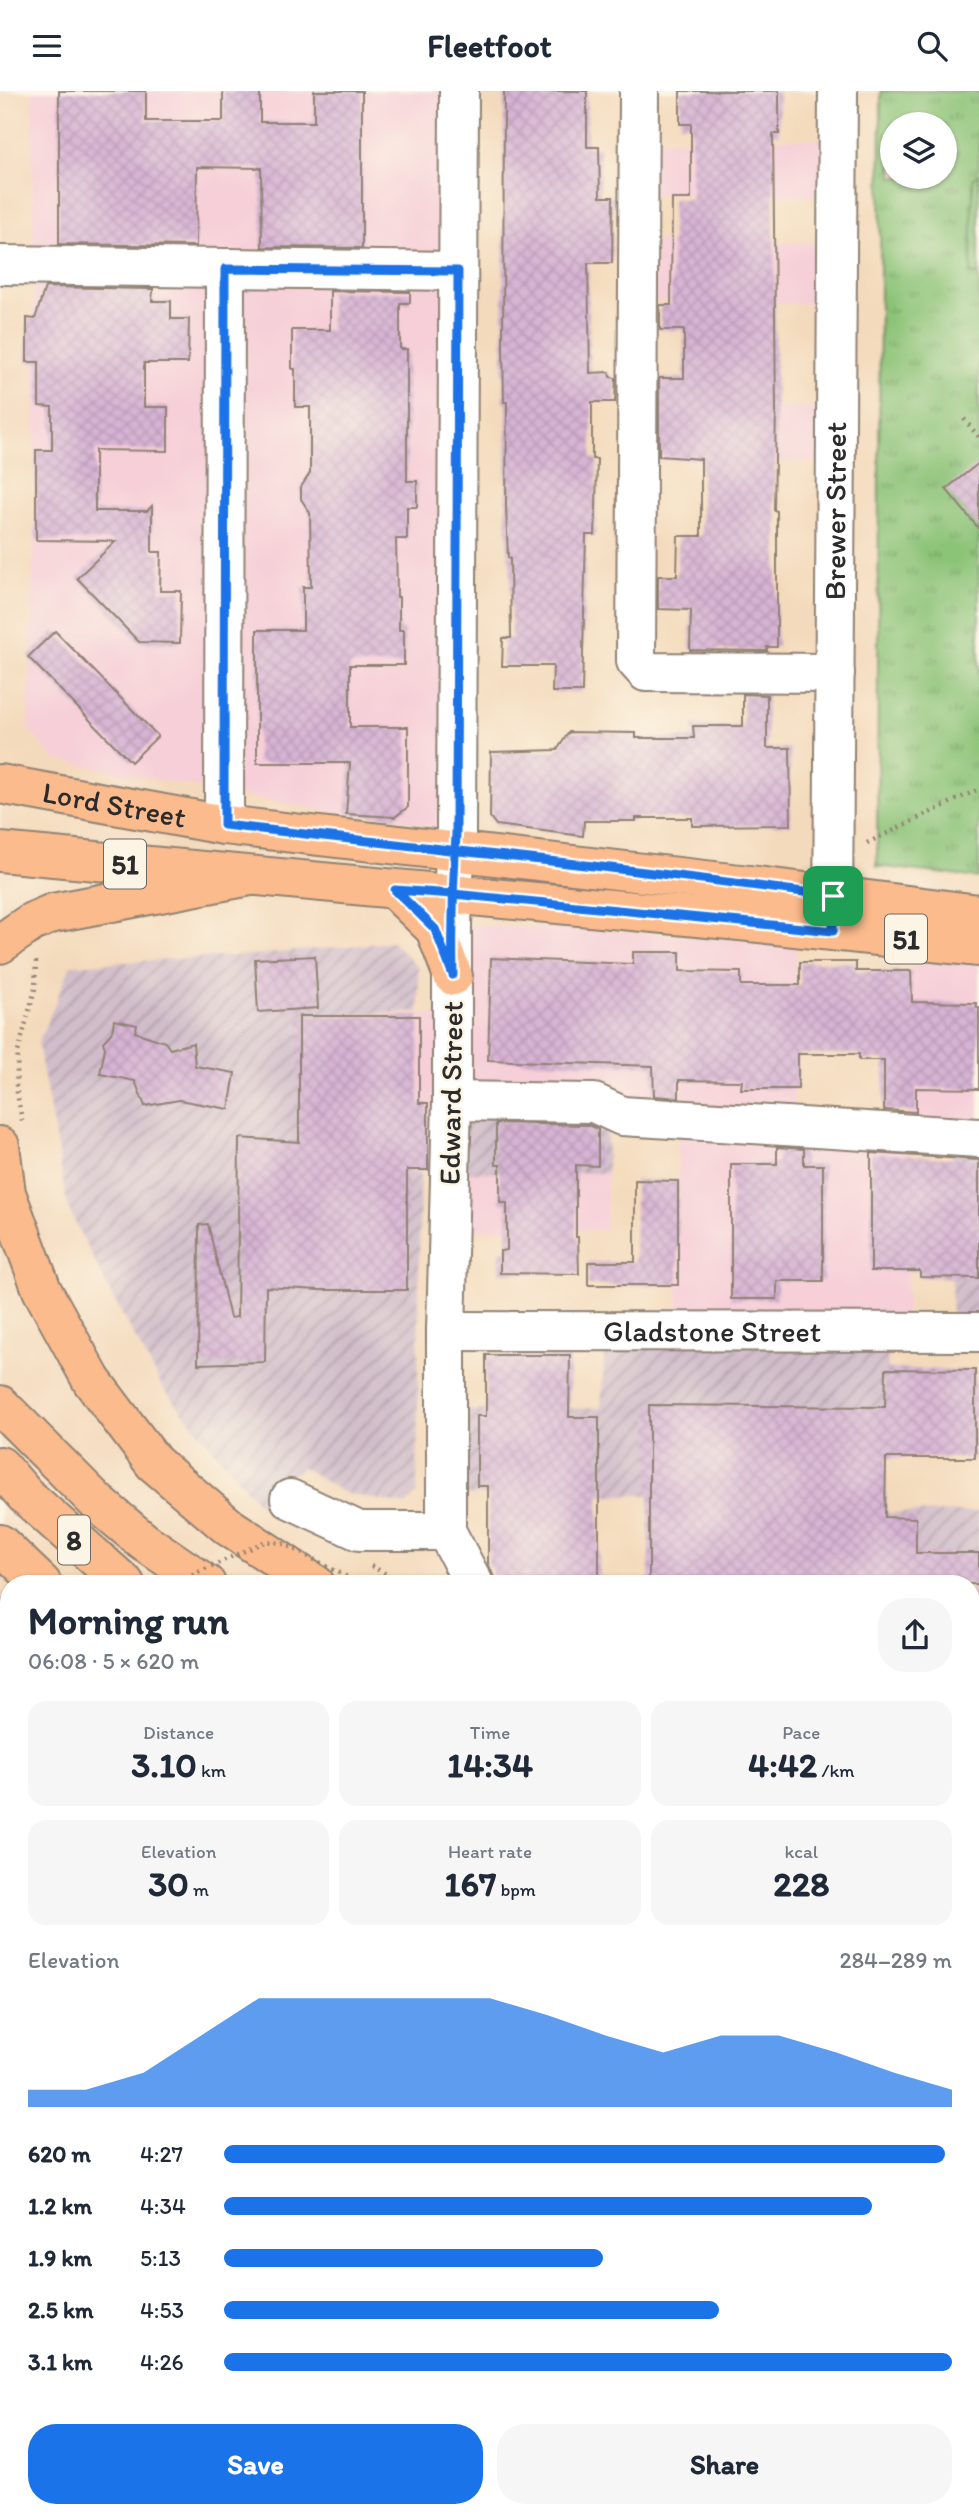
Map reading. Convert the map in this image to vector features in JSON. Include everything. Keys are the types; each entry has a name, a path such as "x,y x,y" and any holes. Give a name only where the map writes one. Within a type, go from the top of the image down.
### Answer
{"main road":[{"name":"Lord Street","path":"0,784 224,825 455,851 833,914 979,947"},
{"name":"Lord Street","path":"0,852 453,894 833,914 979,914"},
{"path":"0,944 32,922 52,913 250,876"},
{"path":"395,890 435,929 453,975"},
{"path":"11,1134 6,1193 42,1290 92,1381 154,1463 229,1527 301,1575"},
{"path":"0,1405 98,1503 143,1541 193,1575"},
{"name":"8","path":"0,1466 25,1495 115,1575"},
{"name":"8","path":"0,1544 33,1575"}],"street":[{"name":"Edward Street","path":"459,91 455,851 446,1331 446,1531 469,1575"},
{"path":"639,91 636,661 646,672 835,673"},
{"name":"Brewer Street","path":"833,914 838,91"},
{"path":"0,265 458,271"},
{"path":"224,825 225,269"},
{"path":"452,1101 594,1103 622,1116 979,1138"},
{"name":"Gladstone Street","path":"446,1331 979,1332"},
{"path":"290,1499 359,1531 446,1531"}],"path":[{"path":"964,419 979,437"},
{"path":"834,857 979,789"},
{"path":"11,1134 18,1052 35,989 36,957"},
{"path":"192,1575 266,1541 279,1541 344,1575"},
{"path":"369,1565 388,1575"}],"shaded area":[{"path":"32,91 459,91 456,834 395,817 346,814 54,759 28,729 35,511"},
{"path":"639,139 838,139 837,196 639,194"},
{"path":"639,241 836,243 836,304 638,301"},
{"path":"637,408 836,408 836,461 637,461"},
{"path":"452,924 796,940 793,1127 908,1134 912,951 979,962 979,1138 908,1135 907,1332 678,1331 678,1120 622,1116 451,1171 607,1173 606,1230 449,1229 450,1172 300,1169 299,1016 452,1014"},
{"path":"393,942 418,967 419,1012 300,1016 300,1169 420,1172 417,1493 405,1505 344,1493 302,1467 259,1504 163,1388 68,1208 38,1044 71,965 253,955"},
{"path":"452,1101 607,1109 607,1173 451,1172"},
{"path":"953,1137 979,1138 979,1332 951,1332"},
{"path":"606,1331 888,1332 886,1513 979,1512 979,1575 939,1575 650,1495 446,1495 446,1411 601,1408"}],"green space":[{"path":"881,91 979,91 979,878 877,866 880,189 957,189 957,112 881,112"},
{"path":"979,174 979,275 971,274 973,179"}],"building":[{"path":"59,91 146,91 146,121 223,121 223,91 260,91 260,122 314,122 314,91 362,91 362,248 262,247 261,168 197,167 196,246 59,244"},
{"path":"504,91 587,91 587,147 599,147 600,197 613,197 612,263 588,263 590,373 609,372 610,377 616,378 615,402 592,402 592,459 597,459 596,507 595,535 586,535 582,692 552,692 553,666 502,666 503,638 511,638 506,506 507,402 504,402 503,347"},
{"path":"680,91 779,91 779,134 773,134 777,647 767,647 767,651 690,650 691,610 658,609 658,576 677,576 678,536 701,536 701,459 659,456 659,378 684,378 684,330 660,330 660,305 671,305 672,199 691,199 691,124 680,124"},
{"path":"45,287 153,289 152,301 171,301 171,319 189,319 188,363 144,363 144,407 168,407 168,451 95,450 95,511 147,511 152,506 152,552 161,552 160,591 181,591 180,643 139,642 77,578 116,541 36,540 36,450 52,450 52,407 39,406 39,362 27,362 27,318 35,319"},
{"path":"330,291 410,292 410,303 400,303 400,349 407,349 407,481 417,481 417,507 407,507 407,539 396,539 399,630 404,630 404,665 350,665 350,727 408,727 408,807 395,817 346,814 350,763 257,763 257,630 303,630 303,587 311,587 310,513 301,499 301,487 310,473 310,407 295,407 292,330 330,330"},
{"path":"979,463 979,529 946,489"},
{"path":"55,631 158,736 131,762 28,657"},
{"path":"743,694 767,695 767,748 790,748 791,825 692,826 692,818 636,818 636,821 584,821 583,836 496,825 490,817 491,752 557,750 569,732 636,733 636,738 694,738 693,726 743,726"},
{"path":"633,952 680,952 680,971 741,972 741,985 800,985 800,962 856,962 856,971 911,971 912,1002 976,1003 979,1008 979,1089 916,1088 916,1112 884,1110 884,1060 859,1060 859,1054 798,1054 798,1089 741,1089 742,1081 679,1080 679,1098 654,1096 653,1066 488,1060 491,958 633,964"},
{"path":"315,956 318,1008 258,1012 255,959"},
{"path":"299,1016 419,1016 419,1103 428,1103 428,1170 407,1170 407,1290 266,1287 265,1362 198,1364 199,1225 208,1224 230,1318 237,1317 239,1138 299,1142"},
{"path":"114,1020 137,1025 135,1032 165,1042 170,1049 193,1043 195,1066 235,1073 229,1109 179,1100 145,1106 135,1081 100,1074 105,1048 103,1042 112,1032"},
{"path":"496,1123 589,1125 598,1129 598,1166 576,1165 579,1274 500,1273 500,1251 507,1250 507,1203 500,1203"},
{"path":"777,1147 804,1149 804,1165 823,1165 823,1281 777,1281 777,1299 731,1299 731,1164 777,1164"},
{"path":"871,1153 979,1160 979,1278 920,1277 920,1271 871,1271"},
{"path":"635,1180 678,1181 678,1285 588,1285 588,1262 635,1262"},
{"path":"486,1355 570,1355 569,1417 599,1417 599,1575 493,1575 488,1563 488,1486 477,1486 477,1416 486,1416"},
{"path":"886,1369 975,1370 975,1458 886,1458 885,1517 916,1518 916,1553 979,1553 979,1575 649,1575 649,1405 885,1407"}],"route":[{"path":"833,896 553,862 455,851 395,844 224,825 225,269 458,271 456,834 455,851 453,894 453,975 435,929 395,890 453,894 833,931 833,896"}]}
